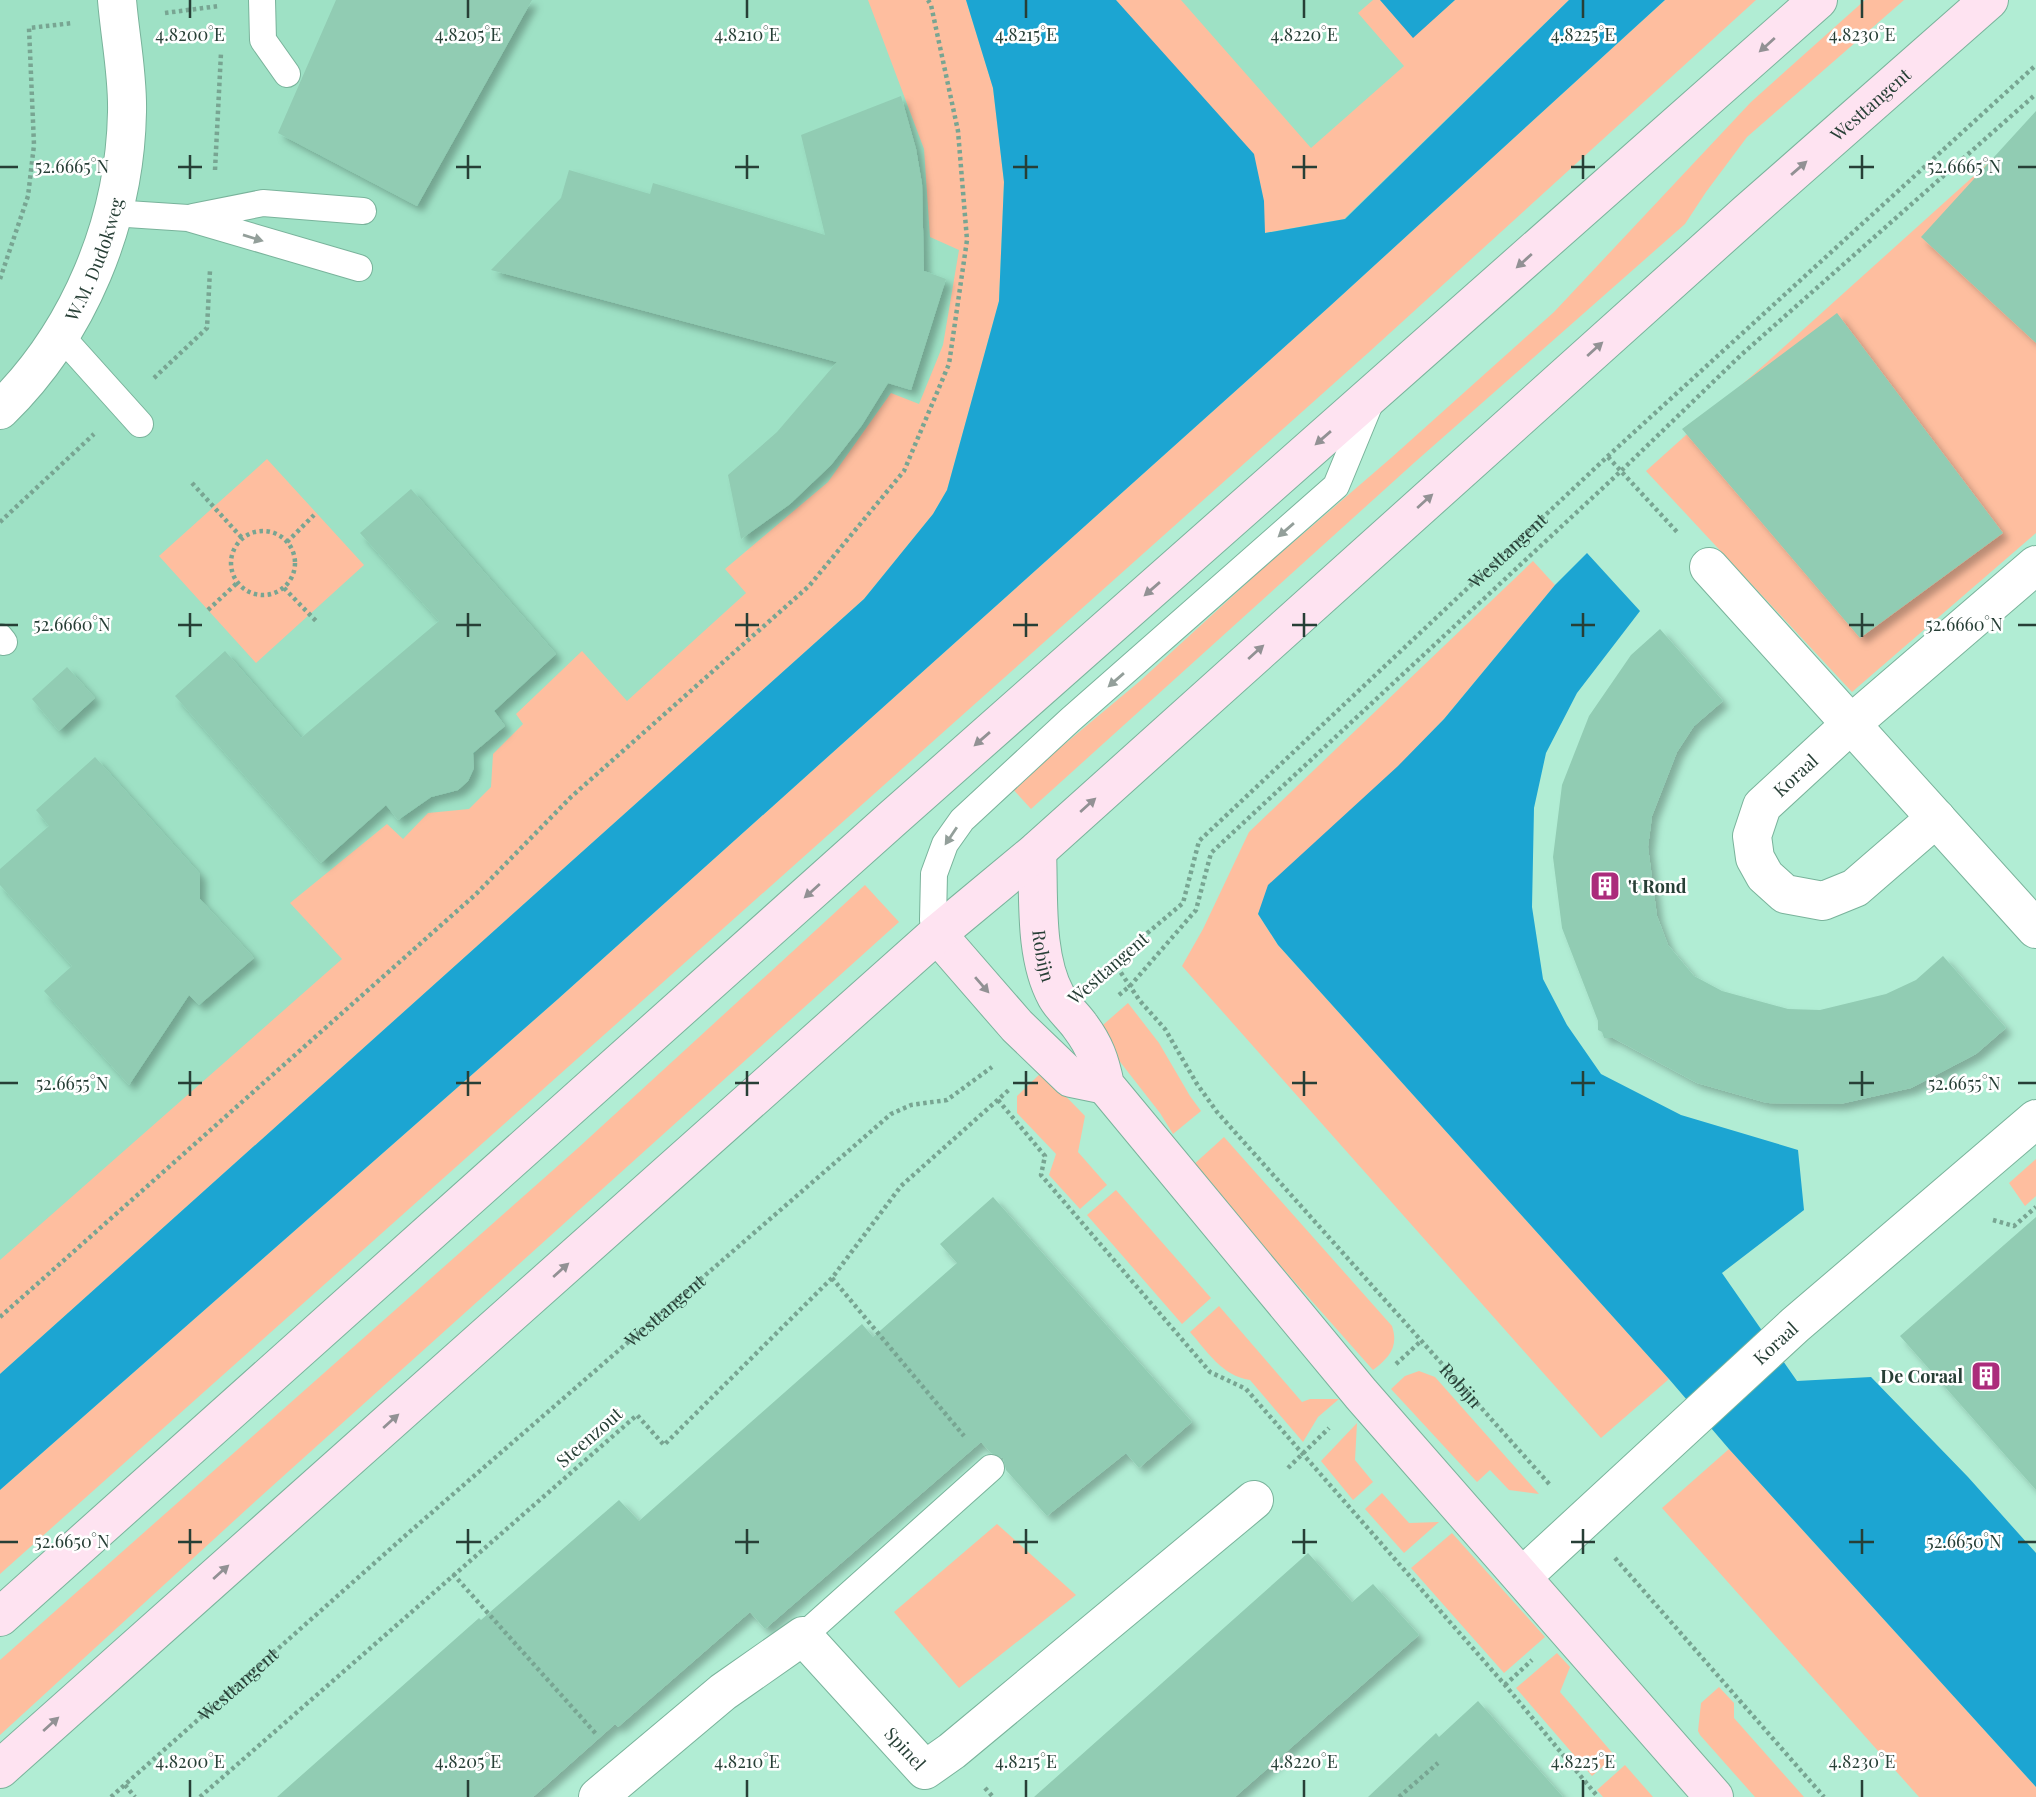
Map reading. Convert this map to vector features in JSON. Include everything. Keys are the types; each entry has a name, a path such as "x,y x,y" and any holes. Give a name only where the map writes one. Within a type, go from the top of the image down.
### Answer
{"main road":[{"path":"0,1617 893,818 1818,0"},
{"name":"Westtangent","path":"0,1769 937,934 1037,851 1571,370 1989,0"},
{"name":"Robijn","path":"1037,851 1039,922 1052,985 1056,996 1099,1055 1105,1085 1361,1394 1714,1797"},
{"path":"937,934 1071,1078 1105,1085"}],"street":[{"name":"W.M. Dudokweg","path":"0,410 21,390 60,335 89,282 112,213 124,150 127,111 118,9"},
{"name":"Koraal","path":"1936,818 1856,888 1823,901 1785,894 1765,876 1755,858 1752,836 1762,806 1851,724 2036,565"},
{"path":"1709,567 2036,929"},
{"name":"Koraal","path":"1522,1577 1795,1325 2036,1119"},
{"name":"Spinel","path":"803,1636 925,1770 952,1751 1254,1500"},
{"path":"598,1797 723,1692 803,1636"}],"lane":[{"path":"262,0 263,40 287,74"},
{"path":"204,219 263,204 363,211"},
{"path":"112,213 204,219 359,268"},
{"path":"60,335 132,415"},
{"path":"937,934 933,920 934,874 946,844 962,820 1080,710 1336,486 1374,393"},
{"path":"803,1636 991,1468"}],"path":[{"path":"0,279 28,196 34,145 29,28 118,9 223,5 223,0"},
{"path":"0,1317 475,895 571,797 810,586 904,471 949,364 967,240 958,131 928,0"},
{"path":"0,522 132,415 207,328 204,219 221,47"},
{"name":"Westtangent","path":"1072,1016 1113,961 1183,903 1199,841 1608,456 2036,65"},
{"path":"1072,1016 1130,986 1196,910 1211,853 1621,471 1741,355 2036,94"},
{"path":"1608,456 1709,567"},
{"path":"192,483 242,538"},
{"path":"287,542 314,515"},
{"path":"257,531 266,531 287,542 295,557 295,566 284,587 268,595 260,595 237,583 230,568 230,559 236,544 242,538 257,531"},
{"path":"208,610 237,583"},
{"path":"284,587 317,622"},
{"name":"Robijn","path":"1113,961 1165,1029 1217,1112 1824,1797"},
{"name":"Westtangent","path":"111,1797 406,1535 891,1114 911,1105 947,1100 995,1065 1038,1045"},
{"name":"Steenzout","path":"200,1797 637,1415 664,1445 832,1278 901,1186 998,1100 1038,1045"},
{"path":"998,1100 1045,1156 1041,1175 1174,1331 1210,1372 1246,1389 1303,1455 1317,1467 1598,1797"},
{"path":"832,1278 991,1468"},
{"path":"1254,1500 1303,1455 1361,1394"},
{"path":"453,1574 629,1771"},
{"path":"1399,1797 1438,1763"},
{"path":"125,1785 135,1797"}],"shaded area":[{"path":"0,0 1620,0 0,1469"},
{"path":"868,0 966,0 993,88 1004,182 999,301 947,490 933,514 864,599 0,1374 0,1260 342,959 290,903 387,824 403,839 428,813 469,809 491,787 493,754 523,724 516,714 582,651 627,701 746,593 725,569 828,482 891,393 919,404 943,345 959,250 930,237 924,149"},
{"path":"1116,0 1181,0 1311,148 1404,66 1358,13 1373,0 1380,0 1413,37 1455,0 1569,0 1344,219 1264,233 1264,201"},
{"path":"1665,0 1756,0 1368,353 0,1574 0,1490 558,999 1329,307"},
{"path":"1865,0 1904,0 1747,137 1685,224 1415,462 1031,809 1012,788 1140,681 1260,571 1554,312 1751,102"},
{"path":"2036,120 2036,533 1852,692 1646,471"},
{"path":"267,459 364,565 256,663 159,556"},
{"path":"1533,561 1555,585 1444,719 1258,914 1278,945 1669,1379 1601,1438 1182,966 1203,929 1249,832"},
{"path":"865,885 899,922 0,1735 0,1660 578,1148"},
{"path":"1128,1003 1159,1043 1201,1111 1173,1134 1160,1113 1096,1031"},
{"path":"1042,1072 1085,1116 1078,1152 1107,1185 1080,1209 1049,1175 1056,1154 1017,1113 1017,1096"},
{"path":"1224,1137 1392,1326 1394,1340 1391,1351 1373,1370 1192,1166"},
{"path":"2036,1159 2036,1196 2025,1206 2009,1183"},
{"path":"1116,1190 1211,1298 1182,1324 1087,1215"},
{"path":"1219,1306 1302,1402 1310,1399 1339,1399 1318,1417 1303,1442 1250,1380 1240,1378 1223,1368 1190,1332"},
{"path":"1419,1371 1435,1377 1539,1494 1509,1490 1490,1470 1477,1482 1391,1389 1405,1376"},
{"path":"1357,1423 1355,1460 1373,1482 1353,1500 1321,1461"},
{"path":"1729,1449 2036,1787 2036,1797 1919,1797 1662,1508"},
{"path":"1382,1493 1409,1523 1439,1522 1404,1553 1365,1509"},
{"path":"997,1524 1076,1595 959,1688 894,1612"},
{"path":"1452,1533 1545,1637 1504,1673 1411,1568"},
{"path":"1557,1653 1570,1667 1560,1692 1615,1756 1592,1776 1516,1688"},
{"path":"1719,1687 1734,1703 1734,1718 1804,1797 1755,1797 1700,1735 1698,1731 1701,1703"},
{"path":"1625,1765 1653,1797 1603,1797 1597,1790"}],"water":[{"path":"966,0 1116,0 1254,154 1264,201 1265,233 1345,219 1569,0 1665,0 1329,307 558,999 0,1490 0,1374 864,599 933,514 947,490 999,301 1004,182 993,88"},
{"path":"1380,0 1455,0 1413,38"},
{"path":"1587,553 1640,611 1577,693 1546,753 1534,808 1532,907 1543,979 1567,1025 1601,1074 1681,1115 1798,1150 1804,1210 1722,1273 1797,1381 1871,1377 1968,1477 2036,1553 2036,1787 1278,945 1258,914 1268,885 1398,766 1444,719 1555,585"}],"building":[{"path":"336,0 532,0 417,206 278,133"},
{"path":"901,96 916,149 922,184 924,271 946,279 911,390 888,383 862,425 831,465 790,504 741,539 728,475 777,432 837,362 491,270 561,198 569,170 650,194 653,183 825,235 801,135"},
{"path":"2036,111 2036,343 1921,237"},
{"path":"1837,313 2003,533 1860,638 1682,429"},
{"path":"411,489 556,654 494,711 505,726 473,753 474,768 468,781 458,790 431,797 398,820 386,805 321,863 175,696 225,651 301,738 439,621 360,533"},
{"name":"'t Rond","path":"1660,629 1723,701 1694,726 1677,752 1652,816 1648,847 1657,916 1668,945 1694,976 1722,991 1788,1009 1820,1010 1886,994 1916,980 1943,956 2006,1028 1976,1054 1911,1088 1840,1104 1767,1103 1697,1083 1613,1038 1604,1038 1598,1030 1598,1021 1562,928 1553,857 1562,785 1589,716 1631,655"},
{"path":"67,667 95,698 59,731 32,699"},
{"path":"95,757 200,874 200,899 254,958 199,1005 189,995 129,1085 44,991 72,966 0,885 0,869 49,826 36,810"},
{"path":"993,1197 1192,1422 1139,1468 1126,1453 1047,1516 1006,1470 1003,1458 991,1453 981,1442 765,1629 750,1612 618,1727 615,1724 533,1797 277,1797 479,1618 481,1620 619,1500 639,1521 862,1324 873,1337 957,1263 940,1244"},
{"name":"De Coraal","path":"2036,1217 2036,1490 1900,1336"},
{"path":"1308,1553 1352,1602 1373,1584 1419,1635 1235,1797 1034,1797"},
{"path":"1478,1701 1563,1797 1368,1797 1436,1733 1439,1737"}],"place":[{"name":"'t Rond","path":"1605,886"},
{"name":"De Coraal","path":"1986,1376"}]}
